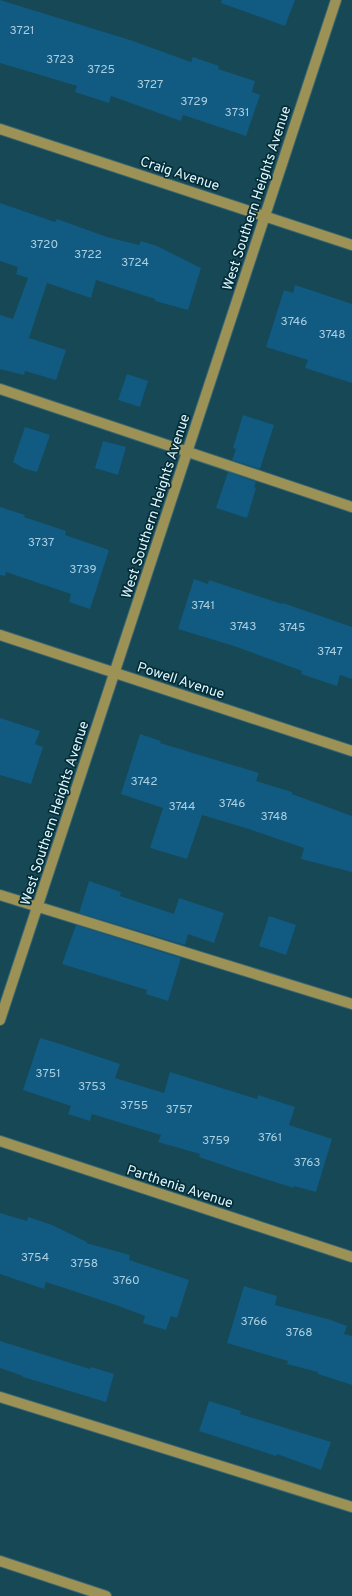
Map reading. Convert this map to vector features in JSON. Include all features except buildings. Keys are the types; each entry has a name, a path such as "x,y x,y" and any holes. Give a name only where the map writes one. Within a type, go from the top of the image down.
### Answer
{"street":[{"name":"West Southern Heights Avenue","path":"0,1020 336,0"},
{"name":"Craig Avenue","path":"0,128 352,245"},
{"path":"0,389 188,450 352,507"},
{"name":"Powell Avenue","path":"0,636 352,751"},
{"path":"0,895 352,1004"},
{"name":"Parthenia Avenue","path":"0,1141 352,1257"},
{"path":"0,1397 352,1507"},
{"path":"0,1561 106,1596"}]}
